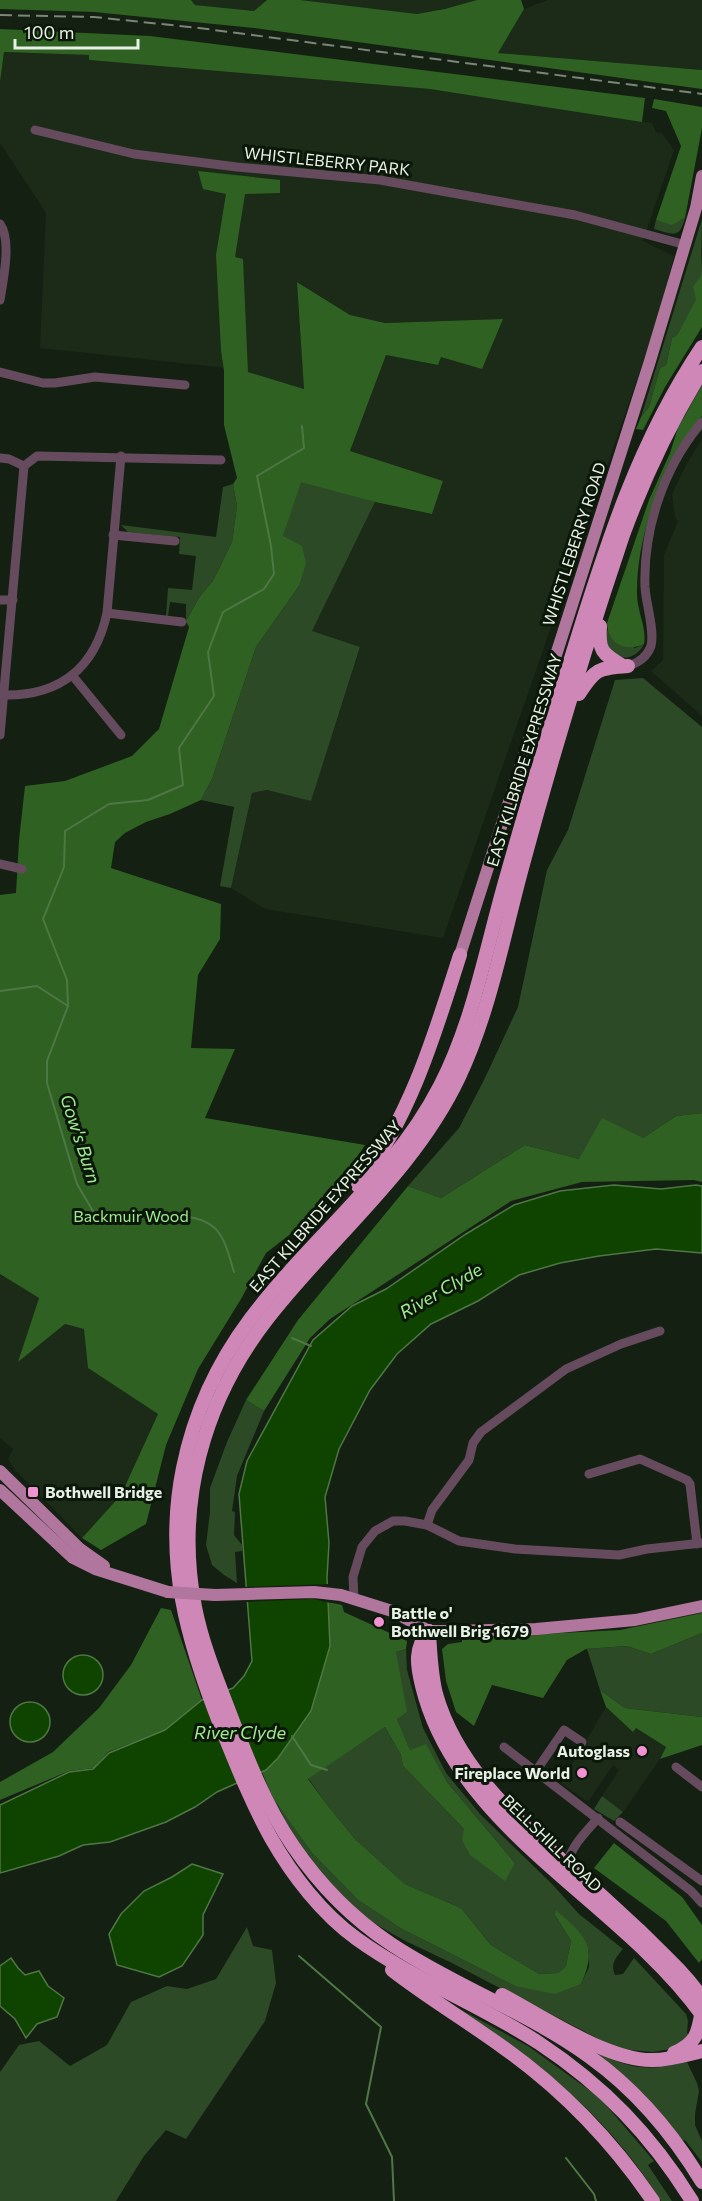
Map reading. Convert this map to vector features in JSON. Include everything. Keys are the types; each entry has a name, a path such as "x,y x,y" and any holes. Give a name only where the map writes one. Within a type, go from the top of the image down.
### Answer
{"highway":[{"name":"EAST KILBRIDE EXPRESSWAY","path":"692,2201 671,2167 646,2135 593,2081 536,2041 408,1972 354,1937 318,1902 292,1870 272,1840 261,1805 206,1668 189,1636 181,1599 176,1556 179,1491 186,1452 205,1397 227,1353 258,1310 405,1142 431,1103 459,1044 476,992 509,868 606,546 644,449 676,388 702,347"},
{"name":"EAST KILBRIDE EXPRESSWAY","path":"206,1668 195,1606 189,1544 193,1479 209,1420 226,1380 251,1340 281,1302 382,1191 411,1155 440,1112 460,1075 487,1001 524,861 571,701 638,495 667,433 702,371"},
{"path":"599,611 599,640 602,650 608,657 625,666"},
{"path":"571,701 596,671 625,666"},
{"path":"314,1246 362,1180 405,1110 423,1068 460,955"},
{"name":"BELLSHILL ROAD","path":"429,1631 430,1655 437,1696 448,1728 486,1786 651,1942 702,1998"},
{"name":"BELLSHILL ROAD","path":"429,1631 418,1647 421,1682 429,1710 451,1757 501,1819 642,1948 702,2013"},
{"name":"EAST KILBRIDE EXPRESSWAY","path":"261,1805 324,1886 355,1917 391,1944"},
{"path":"354,1937 407,1982 499,2044 563,2095 609,2142 653,2201"},
{"path":"391,1944 431,1959 603,2049 638,2059 662,2060 702,2051"},
{"path":"391,1944 588,2056 630,2091 658,2120 702,2182"},
{"path":"662,2060 688,2047 698,2033 702,2013"}],"main road":[{"name":"WHISTLEBERRY ROAD","path":"460,955 686,245 702,179"},
{"path":"0,1471 80,1549 120,1576"},
{"path":"0,1490 72,1558 95,1569 168,1592 215,1595 314,1592 341,1595 392,1611 429,1631 536,1629 634,1620 702,1606"}],"street":[{"name":"WHISTLEBERRY PARK","path":"35,130 134,154 370,178 575,215 686,245"},
{"path":"0,224 5,238 5,265 0,300"},
{"path":"0,372 43,383 95,377 185,385"},
{"path":"625,666 644,657 651,644 646,570 651,528 659,498 677,458 702,422"},
{"path":"0,735 24,466 38,456 121,456 221,460"},
{"path":"4,695 37,693 72,675 93,652 104,628 107,613 121,456"},
{"path":"0,458 9,459 24,466"},
{"path":"113,535 175,541"},
{"path":"0,600 13,600"},
{"path":"107,613 183,622"},
{"path":"72,675 121,735"},
{"path":"0,864 22,869"},
{"path":"427,1525 432,1510 470,1460 473,1443 481,1432 566,1369 620,1340 660,1331"},
{"path":"354,1598 353,1576 362,1547 375,1531 393,1521 427,1525 459,1541 514,1549 619,1555 647,1549 699,1544 692,1489 687,1480 640,1459 589,1474"},
{"path":"536,1771 564,1731 582,1742"},
{"path":"504,1747 691,1891 702,1903"},
{"path":"676,1767 686,1771 702,1787"},
{"name":"BELLSHILL ROAD","path":"567,1864 570,1853 579,1839 598,1818"},
{"path":"620,1822 702,1881"}],"shaded area":[{"path":"191,0 267,0 254,11 195,5"},
{"path":"300,0 477,0 445,10 417,14"},
{"path":"548,0 702,0 702,70 497,53 524,9"},
{"path":"4,52 90,55 89,60 430,89 536,104 652,123 656,132 662,133 674,150 643,241 674,256 657,322 443,938 265,909 231,888 252,793 267,790 311,800 360,648 311,632 375,502 432,514 443,481 350,451 386,355 437,365 441,357 502,319 385,323 350,315 298,282 304,389 247,372 218,367 40,348 46,213 0,143 0,82"},
{"path":"685,218 680,230 674,234 654,229 656,220 672,224"},
{"path":"702,219 701,276 697,300 677,335 672,338 666,365 660,368 649,407 641,417"},
{"path":"702,440 702,716 651,671 663,660 664,555 678,521 675,517 672,494 687,463"},
{"path":"299,478 375,502 312,631 360,647 311,801 267,790 252,793 231,888 220,886 234,807 201,800 212,779 256,647 299,586 283,536"},
{"path":"233,484 237,506 232,542 213,581 200,596 186,621 186,604 170,602 168,616 166,616 168,588 192,590 196,556 179,554 180,537 128,532 121,525 216,537 223,487"},
{"path":"607,623 607,630 635,648 644,644 634,655 621,657 615,655 606,645 604,632"},
{"path":"643,678 702,727 702,1113 676,1116 643,1138 579,1159 525,1145 441,1198 408,1186 459,1128 518,1007 547,870 568,830 615,680"},
{"path":"0,1274 39,1298 19,1361 65,1324 85,1329 88,1368 158,1414 121,1495 82,1538 15,1470 8,1459 13,1449 0,1438"},
{"path":"246,1400 264,1411 237,1476 232,1511 235,1512 234,1535 242,1545 242,1551 235,1552 237,1583 212,1565 206,1545 210,1488"},
{"path":"702,1633 702,1717 625,1708 600,1690 587,1649 627,1646 651,1654"},
{"path":"406,1649 407,1670 423,1728 446,1773 480,1814 552,1884 579,1914 623,1949 613,1964 615,1975 623,1974 634,1958 686,2014 687,2033 692,2035 670,2049 653,2052 618,2049 381,1927 360,1912 334,1888 311,1861 275,1800 312,1853 358,1900 402,1929 515,1986 581,1984 589,1967 589,1952 555,1915 571,1941 566,1966 558,1973 539,1974 491,1945 461,1908 405,1884 355,1839 308,1778 385,1727 401,1755 403,1766 464,1829 515,1863 447,1782 426,1745 410,1751 397,1719 396,1652"},
{"path":"606,1707 633,1732 636,1728 666,1747 623,1812 602,1796 619,1770 613,1765 588,1802 561,1783"},
{"path":"602,1796 623,1812 614,1821 594,1809"},
{"path":"247,1927 253,1946 272,1950 276,1983 265,2021 186,2139 166,2130 144,2156 116,2201 0,2201 0,2072 19,2045 39,2041 70,2066 107,2045 131,2002 167,1986 187,1989 216,1979"},
{"path":"458,2008 528,2046 599,2097 654,2161 648,2165 672,2201 661,2201 619,2143 570,2093 544,2070"},
{"path":"596,2052 620,2062 641,2067 662,2067 687,2062 699,2091 695,2125 702,2141 702,2162 650,2102"}],"green space":[{"path":"0,0 191,0 195,5 254,11 267,0 300,0 417,14 477,0 521,0 524,9 498,53 702,70 702,89 254,28 94,12 0,9"},
{"path":"0,29 150,36 645,98 642,122 430,89 89,60 89,55 4,52 0,82"},
{"path":"654,99 702,107 702,128 685,218 672,225 656,220 681,146 666,111 652,108"},
{"name":"Backmuir Wood","path":"198,171 280,180 280,193 245,194 235,257 243,259 248,372 304,389 297,282 350,315 385,323 503,319 482,369 441,357 438,365 386,355 350,451 443,481 432,514 375,502 301,482 283,536 302,546 306,563 299,586 256,647 212,779 201,800 146,822 125,833 115,842 111,868 221,904 220,939 198,975 191,1048 235,1049 205,1118 365,1145 324,1208 266,1253 198,1369 166,1445 146,1524 101,1550 82,1538 121,1495 158,1414 88,1368 84,1329 65,1324 18,1362 39,1298 0,1274 0,895 16,893 25,786 65,781 132,756 159,729 189,627 186,621 200,596 213,581 232,542 237,506 233,484 237,478 224,425 224,371 216,255 226,194 203,189"},
{"path":"702,255 702,327 665,387 643,430 636,429 641,417 649,407 660,368 666,365 672,338 677,335 696,300 693,287 701,276"},
{"path":"702,385 702,416 688,434 664,476 641,547 637,594 645,638 644,644 625,647 619,645 611,637 607,623 649,500 670,453 678,428"},
{"path":"702,1113 702,1182 694,1180 582,1182 511,1201 330,1319 310,1338 264,1411 246,1400 298,1320 408,1186 441,1198 525,1145 579,1159 602,1118 643,1138 676,1116"},
{"path":"328,1602 342,1605 344,1612 407,1641 406,1649 396,1652 407,1712 397,1719 410,1750 426,1744 447,1782 515,1863 505,1881 470,1855 462,1840 464,1829 403,1766 401,1755 385,1727 308,1779 355,1839 405,1884 461,1908 491,1945 539,1974 558,1973 566,1966 571,1941 555,1915 556,1910 581,1934 586,1942 589,1960 581,1984 555,1994 515,1986 402,1929 358,1900 312,1853 273,1798 262,1772 266,1770 330,1646"},
{"path":"161,1608 171,1610 202,1700 165,1730 108,1752 94,1768 69,1771 0,1800 0,1782 53,1752 99,1708 131,1665"},
{"path":"702,1613 702,1633 651,1654 627,1646 586,1649 567,1660 543,1698 492,1685 474,1726 456,1712 446,1681 442,1649 448,1644 462,1642 462,1638 620,1630"},
{"path":"600,1690 625,1708 702,1717 702,1745 660,1759 666,1747 636,1728 633,1732 606,1707"},
{"path":"614,1843 682,1897 702,1925 702,1959 699,1963 666,1921 594,1868"}],"water":[{"name":"River Clyde","path":"614,1185 661,1189 702,1186 702,1253 656,1249 560,1263 519,1275 478,1301 431,1324 397,1354 370,1390 339,1449 325,1497 329,1543 327,1578 330,1646 311,1711 278,1758 266,1770 217,1792 166,1822 110,1842 83,1845 59,1856 0,1873 0,1805 69,1772 93,1769 109,1753 165,1730 202,1700 233,1688 244,1676 252,1661 239,1494 247,1461 313,1340 352,1306 386,1289 466,1234 514,1205 560,1191"},
{"path":"83,1655 97,1661 103,1675 97,1689 83,1695 69,1689 63,1675 69,1661"},
{"path":"30,1702 44,1708 50,1722 44,1736 30,1742 16,1736 10,1722 16,1708"},
{"path":"192,1864 223,1874 203,1915 203,1935 182,1966 159,1977 117,1965 109,1934 121,1914 144,1891"},
{"path":"11,1958 25,1975 39,1971 48,1986 64,1998 57,2017 37,2024 26,2038 15,2019 0,2006 0,1966"}],"pier":[{"path":"331,1584 331,1603 313,1599 245,1602 244,1587"}],"waterway":[{"name":"Gow's Burn","path":"234,1272 224,1242 219,1233 209,1224 180,1216 146,1217 100,1223 77,1184 47,1083 47,1061 68,1006 67,980 43,919 64,867 65,831 109,804 148,800 183,785 179,748 214,696 208,652 223,612 264,589 274,574 271,546 257,476 304,448 302,426"},
{"path":"0,991 37,986 68,1006"},
{"path":"292,1338 311,1346"},
{"path":"292,1736 311,1765 327,1770"},
{"path":"299,1956 381,2027 366,2104 392,2157 394,2201"},
{"path":"566,2158 594,2194 596,2201"}],"railway":[{"path":"0,15 94,17 199,28 702,94"}],"place":[{"name":"Bothwell Bridge","path":"33,1492"},
{"name":"Battle o' Bothwell Brig 1679","path":"379,1622"},
{"name":"Autoglass","path":"642,1751"},
{"name":"Fireplace World","path":"582,1773"}]}
